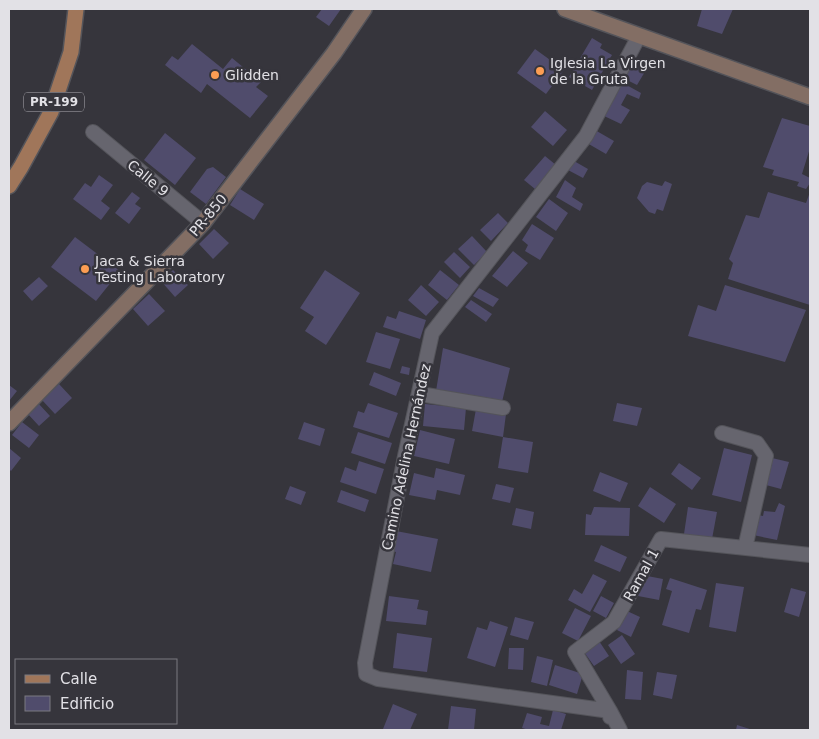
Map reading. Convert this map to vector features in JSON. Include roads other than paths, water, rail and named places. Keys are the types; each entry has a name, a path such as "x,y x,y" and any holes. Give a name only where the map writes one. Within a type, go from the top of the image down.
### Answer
{"main road":[{"name":"PR-199","path":"9,186 51,112 71,52 76,9"}],"street":[{"name":"PR-850","path":"9,423 204,223 334,53 364,9"},
{"path":"565,9 810,96"},
{"name":"Camino Adelina Hernández","path":"610,711 378,679 366,674 364,663 405,456 432,333 586,136 639,36"},
{"name":"Calle 9","path":"93,132 204,223"},
{"path":"420,394 503,408"},
{"path":"722,433 757,442 766,456 745,548"},
{"name":"Ramal 1","path":"610,711 575,652 614,622 661,539 810,555"},
{"path":"610,711 610,730"},
{"path":"610,711 620,730"}],"place":[{"name":"Iglesia La Virgen de la Gruta","path":"540,71"},
{"name":"Glidden","path":"215,75"},
{"name":"Jaca & Sierra Testing Laboratory","path":"85,269"}]}
